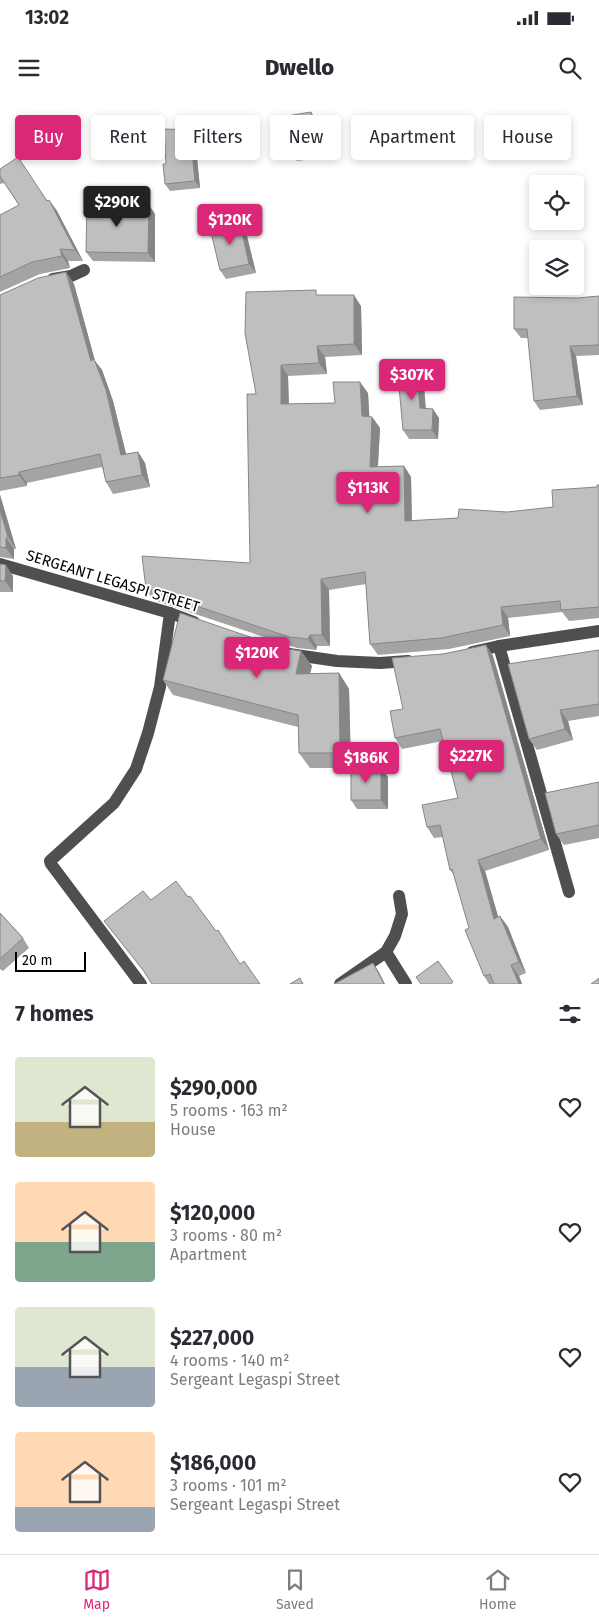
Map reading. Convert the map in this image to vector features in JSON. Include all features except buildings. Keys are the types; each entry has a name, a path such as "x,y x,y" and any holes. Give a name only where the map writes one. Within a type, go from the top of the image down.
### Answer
{"street":[{"path":"43,281 71,276 84,270"},
{"name":"SERGEANT LEGASPI STREET","path":"0,564 170,613 205,626"},
{"path":"141,984 50,861 114,804 136,769 160,687 170,613"},
{"path":"458,655 499,646 599,630"},
{"path":"499,646 570,892"},
{"path":"277,650 295,656 337,661 380,663 420,660"},
{"path":"340,984 386,952 395,936 402,914 399,896"},
{"path":"386,952 406,984"}]}
